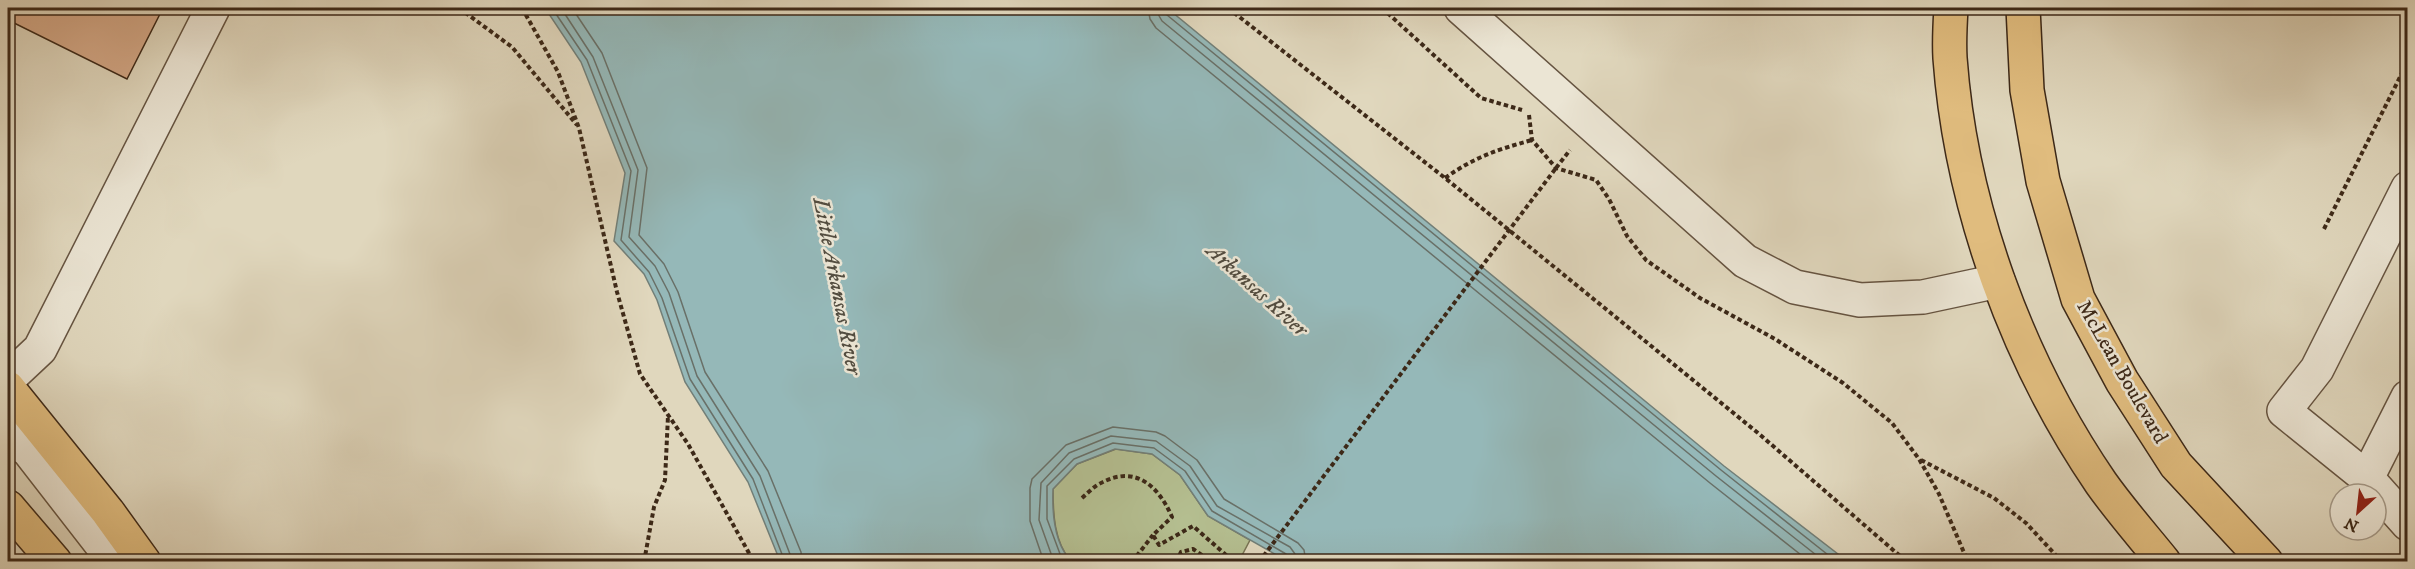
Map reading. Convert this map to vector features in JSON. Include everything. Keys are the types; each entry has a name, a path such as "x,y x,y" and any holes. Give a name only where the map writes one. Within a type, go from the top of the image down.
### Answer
{"main road":[{"path":"1951,8 1950,56 1960,136 1977,214 1998,281 2038,377 2102,483 2164,561"},
{"name":"McLean Boulevard","path":"2023,8 2027,90 2043,181 2078,299 2122,381 2176,465 2266,561"},
{"path":"8,388 108,512 144,561"},
{"path":"8,507 55,561"}],"street":[{"path":"8,379 40,349 213,8"},
{"path":"1461,8 1745,261 1795,286 1860,300 1923,297 1998,281"},
{"path":"2408,188 2318,369 2284,411 2367,478 2408,524"},
{"path":"2367,478 2408,398"},
{"path":"8,437 28,450 115,561"}],"path":[{"path":"459,8 512,47 579,128"},
{"path":"522,8 558,72 579,128 617,292 640,374 688,444 754,561"},
{"path":"1228,8 1445,178 1758,433 1907,561"},
{"path":"1382,8 1481,98 1528,112 1532,140 1556,168 1596,180 1627,236 1646,260 1700,298 1775,339 1843,383 1892,423 1919,459 1939,494 1968,561"},
{"path":"2324,229 2408,61"},
{"path":"1445,178 1469,161 1490,152 1532,140"},
{"path":"1259,561 1556,168"},
{"path":"644,561 654,507 665,480 668,415"},
{"path":"1919,459 1994,498 2026,523 2062,561"},
{"path":"1082,498 1100,483 1116,477 1132,477 1150,483 1164,497 1172,517 1153,535 1132,561"},
{"path":"1153,535 1159,545 1193,526 1226,555 1228,561"},
{"path":"1176,561 1181,552 1193,549 1212,561"}],"green space":[{"path":"1116,449 1152,454 1180,475 1208,516 1250,540 1239,561 1071,561 1065,554 1058,537 1054,518 1053,489 1077,464"}],"water":[{"path":"545,8 1167,8 1724,466 1847,561 1287,561 1208,516 1180,475 1152,454 1115,449 1077,464 1053,489 1054,518 1058,537 1065,554 1071,561 780,561 748,482 685,382 657,300 644,274 614,241 625,173 581,62"}],"building":[{"path":"8,8 163,8 127,79 8,20"}],"water label":[{"name":"Little Arkansas River","path":"837,286"},
{"name":"Arkansas River","path":"1257,290"}]}
